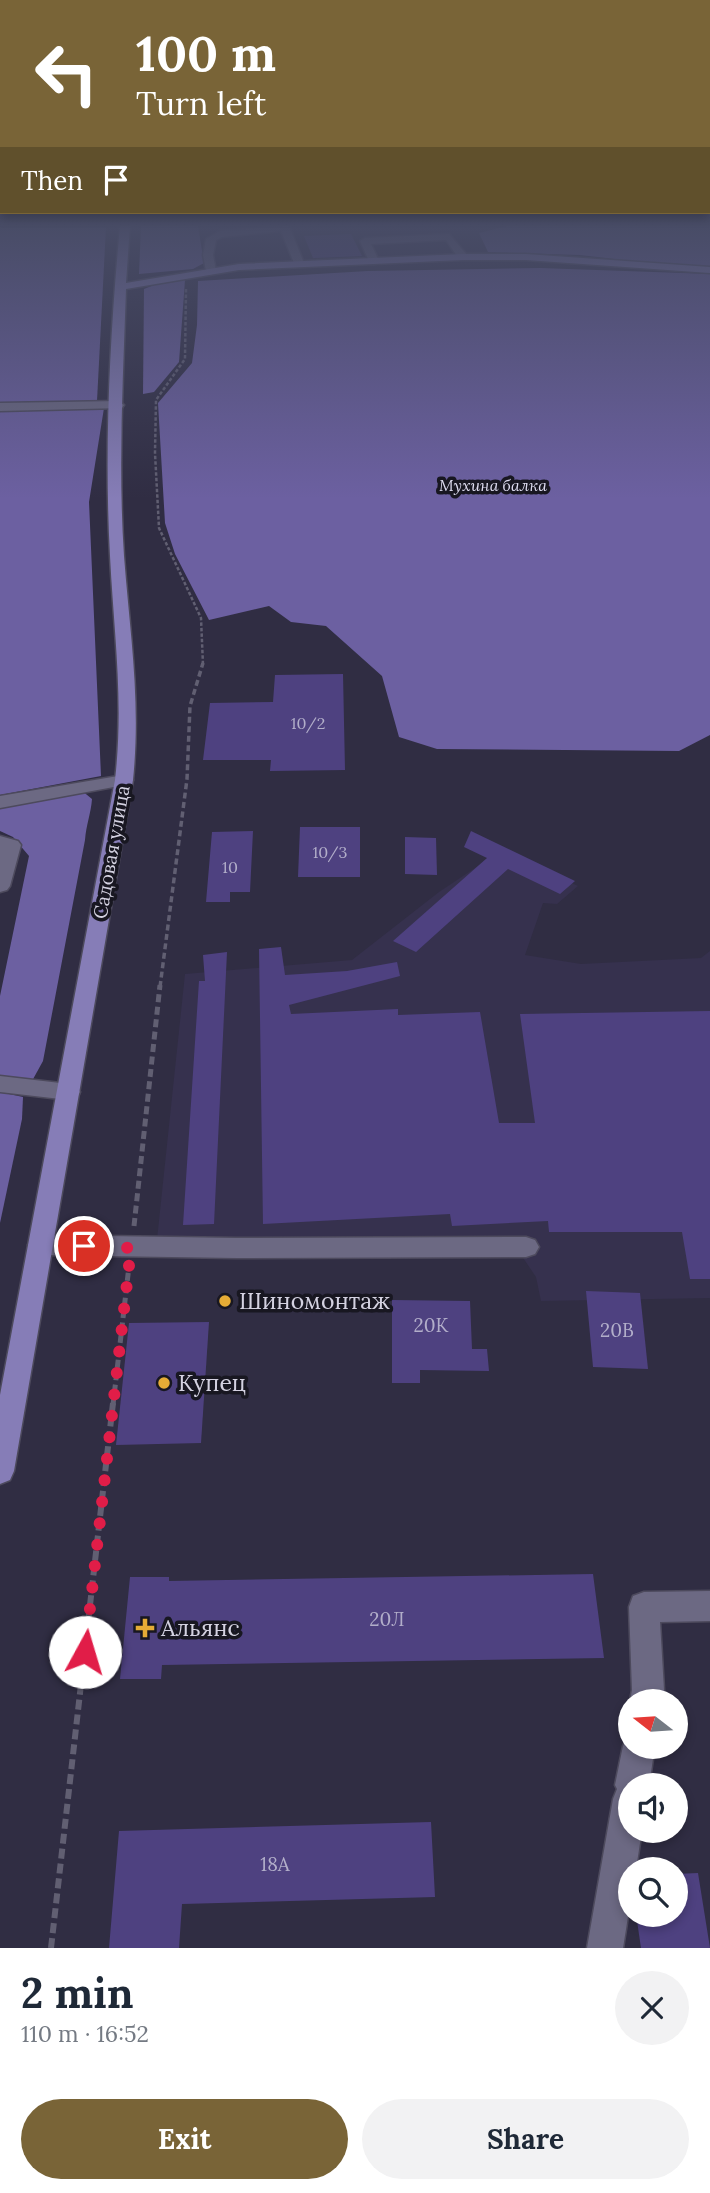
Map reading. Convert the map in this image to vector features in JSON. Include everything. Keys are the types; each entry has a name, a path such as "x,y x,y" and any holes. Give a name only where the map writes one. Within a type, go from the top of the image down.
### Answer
{"main road":[{"name":"Садовая улица","path":"0,1471 130,735 115,499 120,317"}],"street":[{"path":"0,407 118,405"},
{"path":"0,802 124,780"},
{"path":"0,842 11,845 0,886"},
{"path":"0,1084 69,1092"},
{"path":"41,1245 131,1248 526,1247"},
{"path":"648,1689 643,1607 710,1606"},
{"path":"605,1948 623,1843"}],"path":[{"path":"51,1948 161,975 187,779 190,706 204,660 201,618 159,528 156,400 185,359 186,317"}],"shaded area":[{"path":"502,850 578,886 557,904 543,903 525,955 581,964 701,958 710,951 710,1298 541,1301 536,1277 511,1240 156,1249 185,974 352,960 439,892"}],"green space":[{"path":"0,317 101,317 97,401 0,404"},
{"path":"144,317 182,317 179,362 154,392 143,394"},
{"name":"Мухина балка","path":"197,317 710,317 710,735 679,751 437,749 399,737 382,676 326,626 291,622 269,606 209,620 175,554 165,523 158,403 192,363"},
{"path":"104,408 89,502 101,776 0,795 0,411"},
{"path":"81,790 92,799 43,1061 32,1081 0,1076 0,996 29,856 13,837 0,831 0,808"},
{"path":"0,1092 23,1097 22,1119 0,1223"}],"building":[{"path":"343,674 345,770 270,771 271,760 203,760 210,703 273,702 275,675"},
{"path":"300,827 360,827 360,877 298,877"},
{"path":"253,831 250,892 230,892 230,902 206,902 212,832"},
{"path":"471,831 575,881 560,894 508,869 416,952 393,941 487,858 464,847"},
{"path":"405,837 436,838 437,875 405,874"},
{"path":"281,947 285,975 347,971 397,962 400,976 289,1005 291,1014 398,1009 398,1015 480,1012 499,1123 535,1123 520,1014 710,1011 710,1279 690,1279 682,1232 549,1232 548,1221 452,1226 450,1214 263,1224 259,949"},
{"path":"227,952 214,1224 183,1225 199,981 205,981 203,955"},
{"path":"586,1291 640,1293 648,1369 593,1367"},
{"path":"392,1300 470,1301 472,1349 487,1349 489,1371 420,1370 420,1383 392,1383"},
{"name":"Купец","path":"209,1322 201,1443 116,1445 129,1323"},
{"path":"593,1574 604,1658 162,1665 161,1679 120,1679 130,1577 169,1577 169,1581"},
{"path":"431,1822 435,1897 182,1904 179,1948 109,1948 119,1831"},
{"path":"688,1873 698,1873 710,1948 641,1948 638,1927 688,1927"}],"place":[{"name":"Шиномонтаж","path":"225,1301"},
{"name":"Купец","path":"164,1383"},
{"name":"Альянс","path":"145,1628"}],"route":[{"path":"84,1246 131,1248 85,1652"}]}
